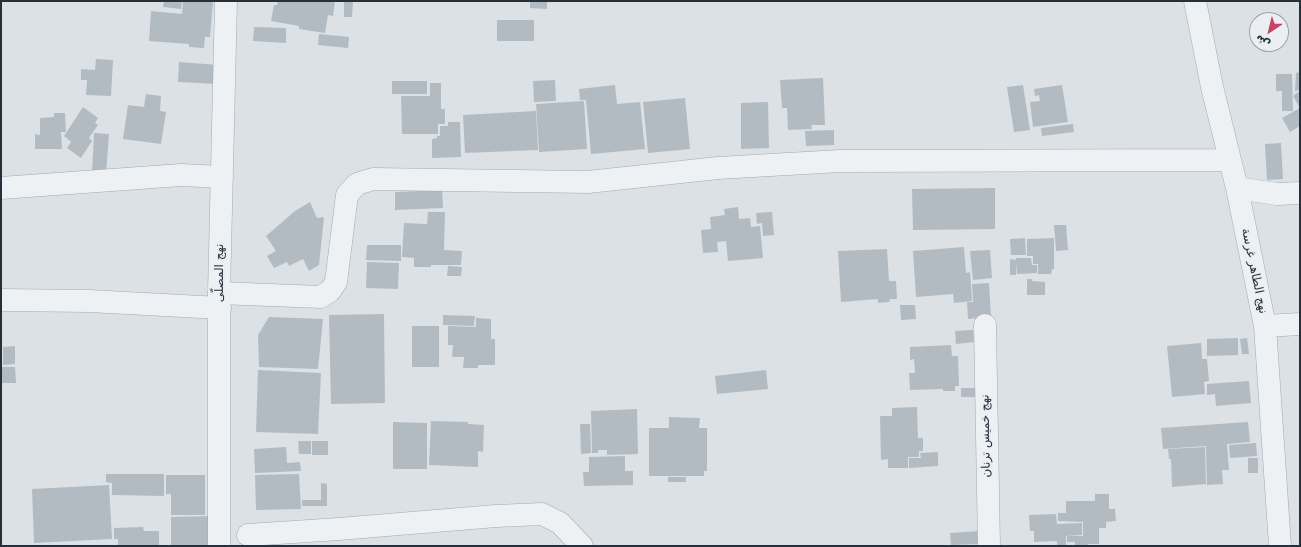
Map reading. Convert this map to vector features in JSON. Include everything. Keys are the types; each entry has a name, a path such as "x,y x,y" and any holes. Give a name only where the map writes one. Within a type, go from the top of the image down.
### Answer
{"street":[{"name":"نهج المصلّى","path":"219,546 220,300 226,1"},
{"name":"نهج الطاهر غرسة","path":"1195,1 1212,87 1237,188 1265,326 1280,546"},
{"path":"1,300 220,300 321,297 330,292 336,282 347,195 357,184 373,178 588,182 718,168 840,161 1078,159 1230,160"},
{"path":"1,188 181,175 222,177"},
{"path":"1237,188 1277,194 1300,193"},
{"path":"1265,326 1300,324"},
{"name":"نهج خميس ترنان","path":"984,325 988,546"},
{"path":"248,535 496,516 542,514 560,523 582,546"}],"building":[{"path":"164,1 182,1 181,9 163,7"},
{"path":"183,1 213,1 210,37 205,37 204,48 189,47 189,44 149,41 151,11 182,14"},
{"path":"278,1 335,1 333,16 328,15 325,33 299,29 299,26 271,21 274,5 277,5"},
{"path":"344,1 353,1 352,17 344,17"},
{"path":"530,1 547,1 547,9 530,8"},
{"path":"497,20 534,20 534,41 497,41"},
{"path":"254,27 286,28 286,43 253,41"},
{"path":"319,34 349,37 348,48 318,45"},
{"path":"96,59 113,60 111,96 86,95 87,80 81,80 81,69 95,70"},
{"path":"179,62 219,65 217,84 178,82"},
{"path":"1300,72 1300,90 1295,91 1296,73"},
{"path":"1276,74 1292,74 1293,111 1282,111 1282,91 1276,91"},
{"path":"823,78 825,125 811,125 812,129 788,130 787,108 782,108 780,80"},
{"path":"555,80 556,101 534,102 533,81"},
{"path":"392,81 427,81 427,94 392,94"},
{"path":"430,83 441,83 441,109 445,109 445,124 438,124 438,134 402,134 401,96 430,96"},
{"path":"615,85 617,104 640,102 645,149 591,154 586,100 580,100 579,89"},
{"path":"1023,85 1030,130 1014,132 1007,87"},
{"path":"1062,85 1068,122 1033,127 1030,102 1040,101 1039,95 1035,96 1034,89"},
{"path":"1300,91 1300,108 1293,96"},
{"path":"146,94 161,96 160,111 166,112 161,144 123,139 128,105 144,107"},
{"path":"685,98 690,149 648,153 643,102"},
{"path":"584,101 587,149 539,152 536,104"},
{"path":"768,102 769,148 741,149 741,103"},
{"path":"83,107 98,118 95,123 98,125 89,138 92,141 81,158 67,148 71,142 64,136"},
{"path":"1300,108 1300,126 1290,132 1282,118"},
{"path":"536,111 538,150 465,153 463,115"},
{"path":"54,113 65,113 66,132 61,132 62,149 35,149 35,134 40,135 40,118 54,117"},
{"path":"448,122 460,122 461,157 432,158 432,139 440,136 440,126 448,126"},
{"path":"1073,124 1074,132 1042,136 1041,128"},
{"path":"834,130 834,145 806,146 805,131"},
{"path":"94,133 109,134 106,174 92,173"},
{"path":"1281,143 1283,179 1267,180 1265,144"},
{"path":"995,188 995,229 913,230 912,189"},
{"path":"442,190 443,208 395,210 395,192"},
{"path":"310,202 317,218 324,217 319,265 309,271 303,259 289,266 287,262 274,268 267,256 276,251 266,236 295,211"},
{"path":"738,207 739,219 750,218 751,227 760,226 763,258 728,261 726,241 717,242 718,252 703,253 701,230 711,229 710,217 725,215 724,209"},
{"path":"428,212 445,212 444,250 462,251 461,265 431,265 431,267 414,267 414,258 402,257 404,223 427,224"},
{"path":"772,212 774,235 763,236 762,223 757,224 756,213"},
{"path":"1054,225 1066,225 1068,250 1056,251"},
{"path":"1025,238 1026,255 1011,255 1010,239"},
{"path":"1054,238 1054,269 1052,269 1051,274 1038,274 1038,264 1033,264 1033,256 1027,256 1027,239"},
{"path":"367,245 401,245 401,261 366,260"},
{"path":"964,247 966,273 970,272 972,301 954,303 953,294 916,297 913,251"},
{"path":"887,249 889,281 896,281 897,299 890,299 889,302 878,303 878,299 841,302 838,251"},
{"path":"990,250 992,278 973,280 970,251"},
{"path":"1016,258 1031,258 1032,265 1037,265 1037,273 1017,274 1016,263 1016,275 1010,275 1010,259 1016,260"},
{"path":"367,262 399,263 398,289 366,288"},
{"path":"448,266 462,267 461,276 447,276"},
{"path":"1027,279 1045,282 1045,295 1027,295"},
{"path":"989,283 991,317 968,319 967,302 973,302 972,284"},
{"path":"900,305 915,305 916,319 901,320"},
{"path":"384,314 385,403 331,404 329,315"},
{"path":"443,315 475,316 474,326 443,325"},
{"path":"269,317 323,319 318,369 259,367 258,335"},
{"path":"476,318 491,319 491,339 495,339 495,365 478,365 478,368 463,368 464,357 452,357 453,345 448,345 448,326 476,327"},
{"path":"412,326 439,326 439,367 412,367"},
{"path":"973,330 974,342 956,344 955,331"},
{"path":"1238,338 1238,355 1207,356 1207,339"},
{"path":"1247,338 1249,354 1242,354 1240,339"},
{"path":"1201,343 1202,359 1207,359 1209,381 1204,382 1205,394 1172,397 1167,346"},
{"path":"951,345 952,356 958,356 959,386 955,386 955,391 943,391 943,389 910,390 909,373 915,373 914,359 910,360 910,347"},
{"path":"15,346 15,364 3,365 3,347"},
{"path":"1,367 15,367 16,383 1,383"},
{"path":"258,370 321,373 318,434 256,432"},
{"path":"766,370 768,389 717,394 715,376"},
{"path":"1249,381 1251,403 1216,406 1215,394 1207,395 1207,384"},
{"path":"961,388 977,388 977,397 961,397"},
{"path":"917,407 918,438 923,438 923,451 919,451 919,457 908,457 908,468 888,468 888,459 881,460 880,416 892,416 892,408"},
{"path":"637,409 638,454 607,455 607,450 598,450 598,453 592,453 591,411"},
{"path":"669,417 700,418 699,428 707,428 707,471 704,471 704,476 649,476 649,428 669,428"},
{"path":"431,421 468,422 468,424 484,425 483,452 478,451 478,467 429,465"},
{"path":"393,422 427,423 427,469 393,469"},
{"path":"1248,422 1250,442 1227,444 1229,470 1222,470 1223,484 1207,485 1206,446 1163,449 1161,428"},
{"path":"580,424 590,424 591,453 581,454"},
{"path":"298,441 311,441 311,454 299,454"},
{"path":"312,441 328,441 328,455 312,455"},
{"path":"1256,443 1257,456 1230,458 1229,445"},
{"path":"286,447 287,463 300,462 301,471 255,473 254,449"},
{"path":"1205,447 1206,484 1172,487 1171,459 1169,459 1168,449"},
{"path":"938,452 938,466 909,468 909,458 921,458 920,453"},
{"path":"625,456 625,471 633,471 633,485 584,486 583,472 589,472 589,457"},
{"path":"1248,458 1258,458 1258,473 1248,473"},
{"path":"106,474 164,474 164,496 112,495 112,483 106,482"},
{"path":"299,474 301,509 256,510 255,475"},
{"path":"166,475 205,475 205,515 171,515 171,494 166,494"},
{"path":"668,477 686,477 686,482 668,482"},
{"path":"321,483 327,484 327,506 302,506 302,500 321,500"},
{"path":"109,485 112,539 34,543 32,489"},
{"path":"1095,494 1109,494 1109,509 1115,509 1116,521 1106,522 1106,528 1099,528 1099,544 1075,546 1075,542 1067,542 1067,536 1083,536 1083,522 1058,521 1058,513 1066,513 1066,501 1095,501"},
{"path":"1056,514 1057,524 1082,523 1082,535 1066,536 1066,545 1057,545 1057,541 1034,542 1034,531 1030,531 1029,515"},
{"path":"214,516 213,546 171,546 171,517"},
{"path":"143,527 144,531 159,531 159,546 118,546 118,539 114,539 114,528"},
{"path":"979,531 980,544 951,545 950,533"}]}
